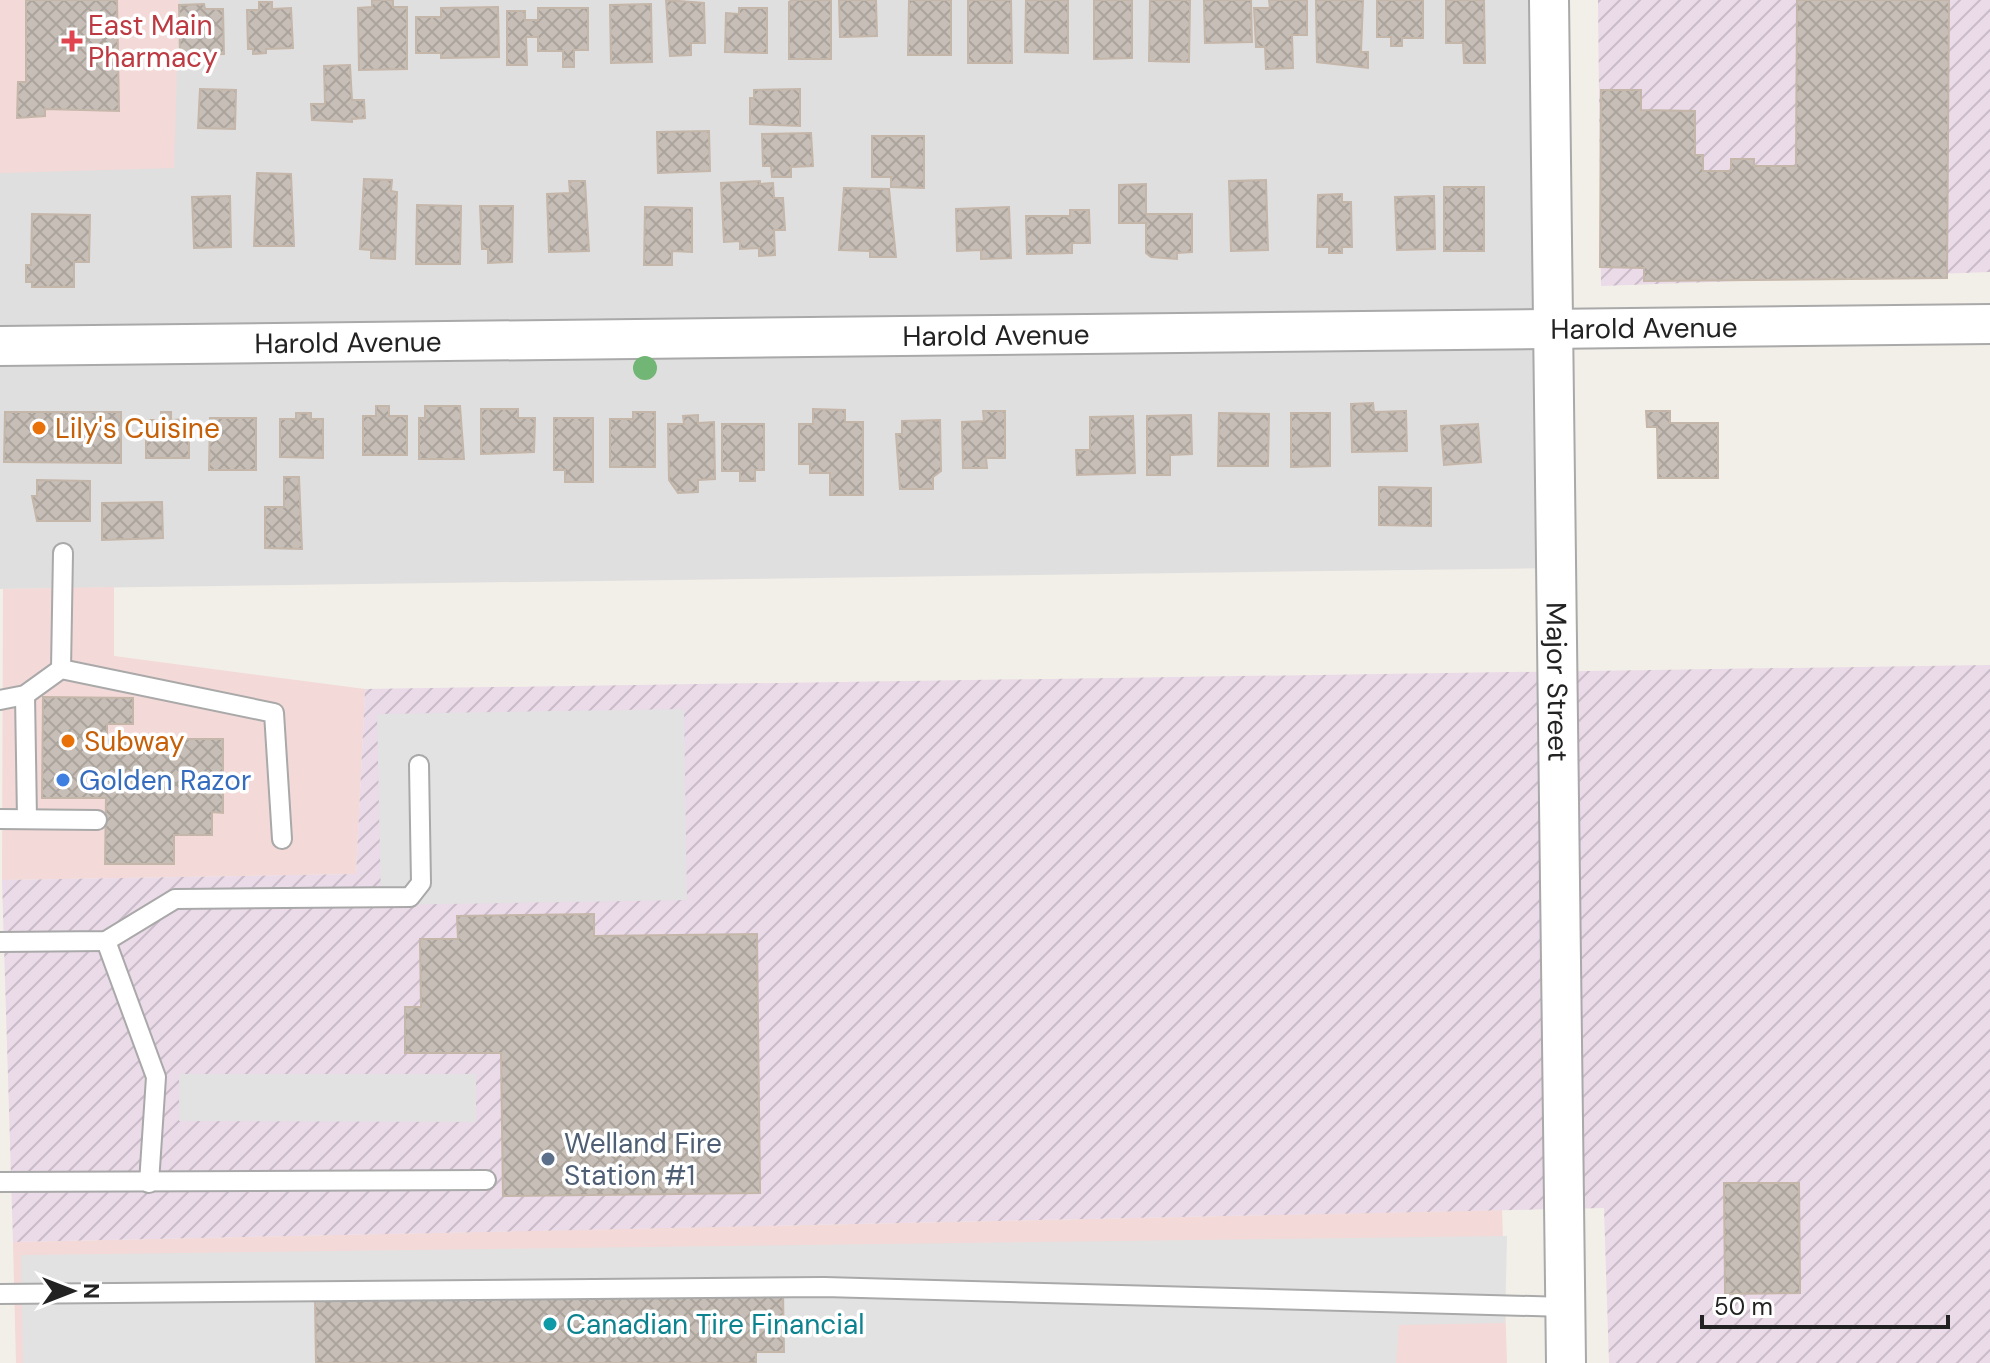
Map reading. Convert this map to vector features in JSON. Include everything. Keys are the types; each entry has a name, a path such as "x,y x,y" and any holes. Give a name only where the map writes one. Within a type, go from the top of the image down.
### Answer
{"street":[{"name":"Major Street","path":"1549,0 1566,1363"},
{"name":"Harold Avenue","path":"0,346 1553,326 1990,324"}],"lane":[{"path":"61,669 63,553"},
{"path":"0,700 25,695 61,669 274,713 282,839"},
{"path":"25,695 27,819"},
{"path":"0,942 106,941 175,899 410,897 421,883 419,765"},
{"path":"0,819 97,820"},
{"path":"106,941 156,1077 149,1183"},
{"path":"0,1182 486,1180"},
{"path":"0,1294 824,1287 1566,1307"}],"shaded area":[{"path":"0,0 1549,0 1556,568 0,589"},
{"path":"0,0 179,0 174,168 0,173"},
{"path":"1598,0 1990,0 1990,272 1601,286"},
{"path":"114,587 114,656 365,689 356,874 2,880 3,589"},
{"path":"1990,665 1990,1363 1609,1363 1604,1208 13,1242 2,880 356,874 365,689"},
{"path":"684,709 687,900 381,905 377,714"},
{"path":"179,1074 476,1074 476,1122 179,1121"},
{"path":"1502,1210 1507,1363 16,1363 13,1242"},
{"path":"1507,1236 1505,1323 1399,1325 1396,1363 756,1363 756,1352 784,1351 783,1293 316,1363 23,1363 21,1255"}],"building":[{"name":"East Main Pharmacy","path":"26,0 117,0 119,111 45,109 45,116 17,118 18,82 26,82"},
{"path":"372,0 393,0 393,7 407,7 407,69 359,70 358,8 372,7"},
{"path":"666,0 704,3 705,43 691,43 691,55 670,56"},
{"path":"831,0 831,59 789,59 789,2"},
{"path":"839,0 876,0 877,36 840,37"},
{"path":"909,0 951,0 951,55 908,55"},
{"path":"968,0 1011,0 1012,63 968,63"},
{"path":"1026,0 1068,0 1068,53 1025,52"},
{"path":"1094,0 1132,0 1132,58 1094,59"},
{"path":"1150,0 1190,0 1189,62 1149,61"},
{"path":"1204,0 1251,0 1252,42 1205,43"},
{"path":"1269,0 1307,0 1307,35 1292,35 1293,68 1266,69 1265,47 1256,47 1254,8 1270,8"},
{"path":"1316,0 1363,0 1361,52 1368,52 1368,68 1317,62"},
{"path":"1377,0 1423,0 1423,38 1402,38 1402,46 1391,46 1391,37 1377,37"},
{"path":"1446,0 1484,0 1485,63 1464,63 1463,43 1446,43"},
{"path":"1797,0 1949,0 1947,278 1644,281 1644,268 1600,267 1601,90 1641,90 1641,110 1695,111 1695,155 1703,155 1703,171 1731,171 1731,159 1754,159 1754,166 1796,166"},
{"path":"259,2 272,2 272,9 291,8 293,48 266,49 266,53 253,54 253,49 248,49 247,10 259,10"},
{"path":"204,4 205,9 223,9 224,54 180,55 179,5"},
{"path":"651,4 652,62 611,63 610,5"},
{"path":"498,7 499,57 441,58 441,53 416,53 416,17 441,17 441,8"},
{"path":"538,8 588,8 588,50 574,50 574,67 563,67 563,51 538,51 538,37 526,37 527,65 507,65 507,11 525,11 525,20 538,20"},
{"path":"739,8 767,8 767,53 725,52 726,13 739,14"},
{"path":"350,65 352,100 364,100 365,118 352,119 352,122 312,120 311,104 325,104 324,66"},
{"path":"200,89 236,90 235,129 198,128"},
{"path":"800,89 800,126 750,124 750,98 754,98 754,90"},
{"path":"709,131 710,171 658,173 657,132"},
{"path":"811,133 813,166 791,167 791,177 772,177 771,166 763,166 762,134"},
{"path":"872,136 924,136 924,188 891,187 891,177 872,177"},
{"path":"257,173 291,174 294,246 254,246"},
{"path":"364,179 392,180 391,191 397,192 395,259 371,258 371,250 360,249"},
{"path":"1266,180 1268,250 1231,251 1229,181"},
{"path":"569,181 585,181 589,251 549,252 547,194 570,193"},
{"path":"760,181 760,184 773,183 774,198 783,198 785,230 774,230 775,255 759,256 759,248 740,249 740,241 724,242 721,183"},
{"path":"1146,184 1146,214 1192,214 1192,252 1177,253 1177,259 1151,257 1146,253 1146,223 1119,223 1119,185"},
{"path":"1444,187 1484,187 1484,251 1444,251"},
{"path":"844,188 889,189 896,257 870,257 870,251 839,250"},
{"path":"1342,194 1342,202 1351,202 1352,247 1342,247 1342,253 1329,253 1329,247 1317,247 1318,195"},
{"path":"230,196 231,247 194,248 192,197"},
{"path":"1434,196 1435,249 1397,250 1395,197"},
{"path":"417,205 461,206 460,264 416,264"},
{"path":"480,206 513,206 512,262 488,263 488,249 482,249"},
{"path":"645,207 692,208 692,252 672,251 672,265 644,265"},
{"path":"1009,207 1011,258 981,259 981,250 957,251 956,209"},
{"path":"1070,210 1089,210 1090,243 1072,243 1072,253 1027,254 1026,216 1070,216"},
{"path":"32,214 90,215 89,262 74,262 74,287 32,287 32,282 26,282 26,265 31,265"},
{"path":"1373,403 1374,412 1406,411 1407,451 1352,452 1351,404"},
{"path":"376,406 389,406 389,416 407,416 407,455 363,455 363,416 376,416"},
{"path":"425,406 460,406 464,459 419,459 419,418 425,418"},
{"path":"481,409 518,409 518,418 535,418 534,452 481,454"},
{"path":"813,409 845,410 845,422 863,422 863,495 830,495 830,473 810,473 810,464 799,464 799,424 813,424"},
{"path":"983,411 1005,411 1005,458 986,458 987,468 963,468 962,422 984,421"},
{"path":"1646,411 1670,411 1670,423 1718,423 1718,478 1658,478 1657,427 1647,427"},
{"path":"5,412 121,412 121,463 4,462"},
{"path":"161,412 171,412 171,420 189,419 189,458 146,458 146,420 161,420"},
{"path":"633,412 655,412 655,467 610,467 610,419 633,419"},
{"path":"296,413 311,413 311,419 323,419 323,458 280,457 280,419 296,419"},
{"path":"1219,413 1269,414 1268,466 1218,466"},
{"path":"1291,413 1330,413 1330,466 1291,467"},
{"path":"698,415 698,423 714,422 715,479 698,480 698,492 678,493 669,480 668,424 684,424 683,416"},
{"path":"1191,415 1192,454 1170,455 1170,475 1147,475 1147,416"},
{"path":"1133,416 1135,473 1077,475 1076,450 1090,450 1090,417"},
{"path":"210,418 256,418 256,470 209,470"},
{"path":"554,418 593,418 593,482 565,482 565,470 554,470"},
{"path":"940,420 941,471 933,477 933,489 900,489 896,434 902,434 902,421"},
{"path":"722,424 764,424 764,470 755,470 755,481 740,481 740,471 722,471"},
{"path":"1478,424 1481,462 1444,465 1441,426"},
{"path":"284,477 299,477 302,549 265,548 265,507 284,507"},
{"path":"37,480 90,481 90,521 37,521 32,496 37,496"},
{"path":"1379,487 1431,488 1431,526 1379,525"},
{"path":"162,502 163,538 102,540 102,503"},
{"path":"43,697 133,698 133,724 107,724 107,739 223,739 223,813 212,812 212,835 174,835 174,864 105,864 106,798 42,798"},
{"path":"594,914 594,936 757,934 760,1193 503,1196 501,1053 405,1053 405,1007 421,1007 420,939 458,939 457,916"},
{"path":"1724,1183 1799,1183 1800,1293 1725,1294"},
{"name":"Canadian Tire Financial","path":"783,1293 784,1352 756,1352 756,1363 316,1363 315,1297"}],"place":[{"name":"East Main Pharmacy","path":"72,41"},
{"name":"Lily's Cuisine","path":"39,428"},
{"name":"Subway","path":"68,741"},
{"name":"Golden Razor","path":"63,780"},
{"name":"Welland Fire Station #1","path":"548,1159"},
{"name":"Canadian Tire Financial","path":"550,1324"}]}
